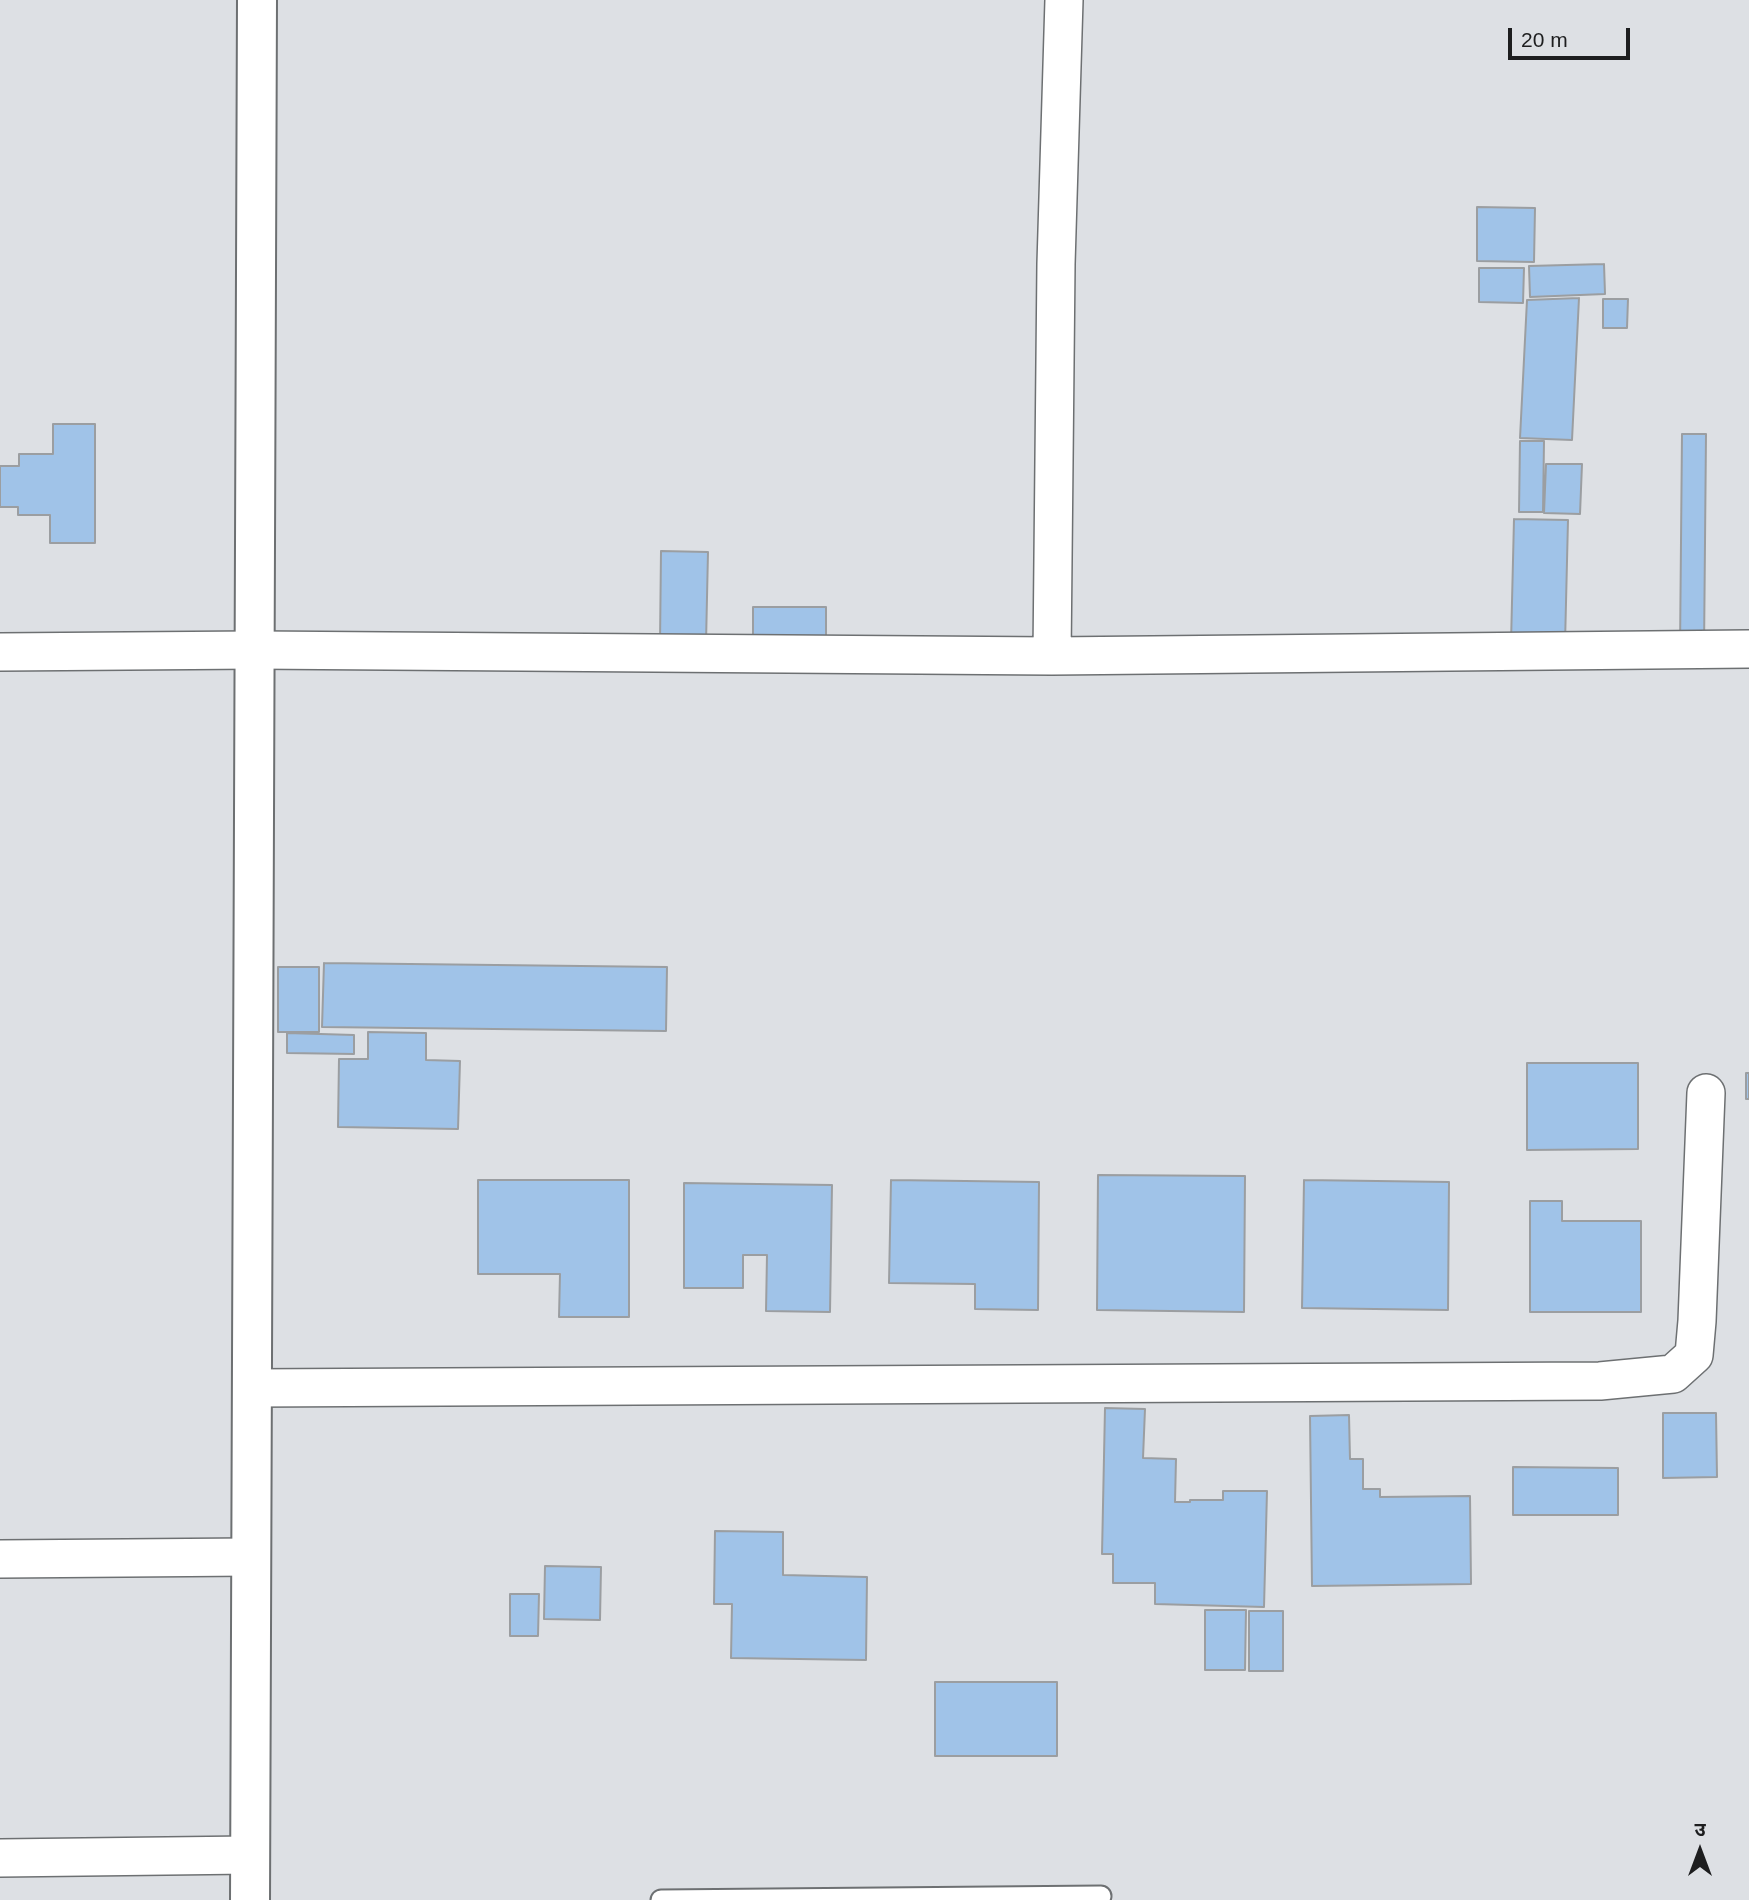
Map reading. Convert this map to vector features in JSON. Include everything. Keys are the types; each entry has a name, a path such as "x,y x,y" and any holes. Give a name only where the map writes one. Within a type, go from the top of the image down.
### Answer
{"street":[{"path":"250,1900 257,0"},
{"path":"1052,656 1056,264 1064,0"},
{"path":"0,652 255,650 1052,656 1749,649"},
{"path":"252,1388 1600,1381 1673,1374 1694,1355 1706,1093"},
{"path":"0,1559 251,1557"},
{"path":"0,1858 250,1855"}],"lane":[{"path":"660,1900 1101,1896"}],"building":[{"path":"1477,207 1535,208 1534,262 1477,261"},
{"path":"1604,264 1605,294 1530,297 1529,266"},
{"path":"1479,268 1524,268 1523,303 1479,302"},
{"path":"1579,298 1572,440 1520,438 1527,300"},
{"path":"1603,299 1628,299 1627,328 1603,328"},
{"path":"53,424 95,424 95,543 50,543 50,515 18,515 18,507 0,507 0,466 19,466 19,454 53,454"},
{"path":"1682,434 1706,434 1704,650 1680,649"},
{"path":"1520,441 1544,441 1543,512 1519,512"},
{"path":"1546,464 1582,464 1580,514 1544,513"},
{"path":"1514,519 1568,520 1565,644 1511,643"},
{"path":"661,551 708,552 706,643 660,643"},
{"path":"753,607 826,607 826,643 753,643"},
{"path":"324,963 667,967 666,1031 322,1027"},
{"path":"278,967 319,967 319,1032 278,1032"},
{"path":"368,1032 426,1033 426,1060 460,1061 458,1129 338,1127 339,1059 368,1059"},
{"path":"287,1033 354,1035 354,1054 287,1053"},
{"path":"1527,1063 1638,1063 1638,1149 1527,1150"},
{"path":"1746,1073 1749,1073 1749,1099 1746,1099"},
{"path":"1098,1175 1245,1176 1244,1312 1097,1310"},
{"path":"478,1180 629,1180 629,1317 559,1317 560,1274 478,1274"},
{"path":"891,1180 1039,1182 1038,1310 975,1309 975,1284 889,1283"},
{"path":"1304,1180 1449,1182 1448,1310 1302,1308"},
{"path":"684,1183 832,1185 830,1312 766,1311 767,1255 743,1255 743,1288 684,1288"},
{"path":"1530,1201 1562,1201 1562,1221 1641,1221 1641,1312 1530,1312"},
{"path":"1105,1408 1145,1409 1143,1458 1176,1459 1175,1502 1223,1500 1223,1491 1267,1491 1264,1607 1155,1604 1155,1583 1113,1583 1113,1554 1102,1554"},
{"path":"1663,1413 1716,1413 1717,1477 1663,1478"},
{"path":"1349,1415 1350,1459 1363,1459 1363,1489 1380,1489 1380,1497 1470,1496 1471,1584 1312,1586 1310,1416"},
{"path":"1513,1467 1618,1468 1618,1515 1513,1515"},
{"path":"715,1531 783,1532 783,1575 867,1577 866,1660 731,1658 732,1604 714,1604"},
{"path":"545,1566 601,1567 600,1620 544,1619"},
{"path":"510,1594 539,1594 538,1636 510,1636"},
{"path":"1205,1610 1246,1610 1245,1670 1205,1670"},
{"path":"1249,1611 1283,1611 1283,1671 1249,1671"},
{"path":"935,1682 1057,1682 1057,1756 935,1756"}]}
